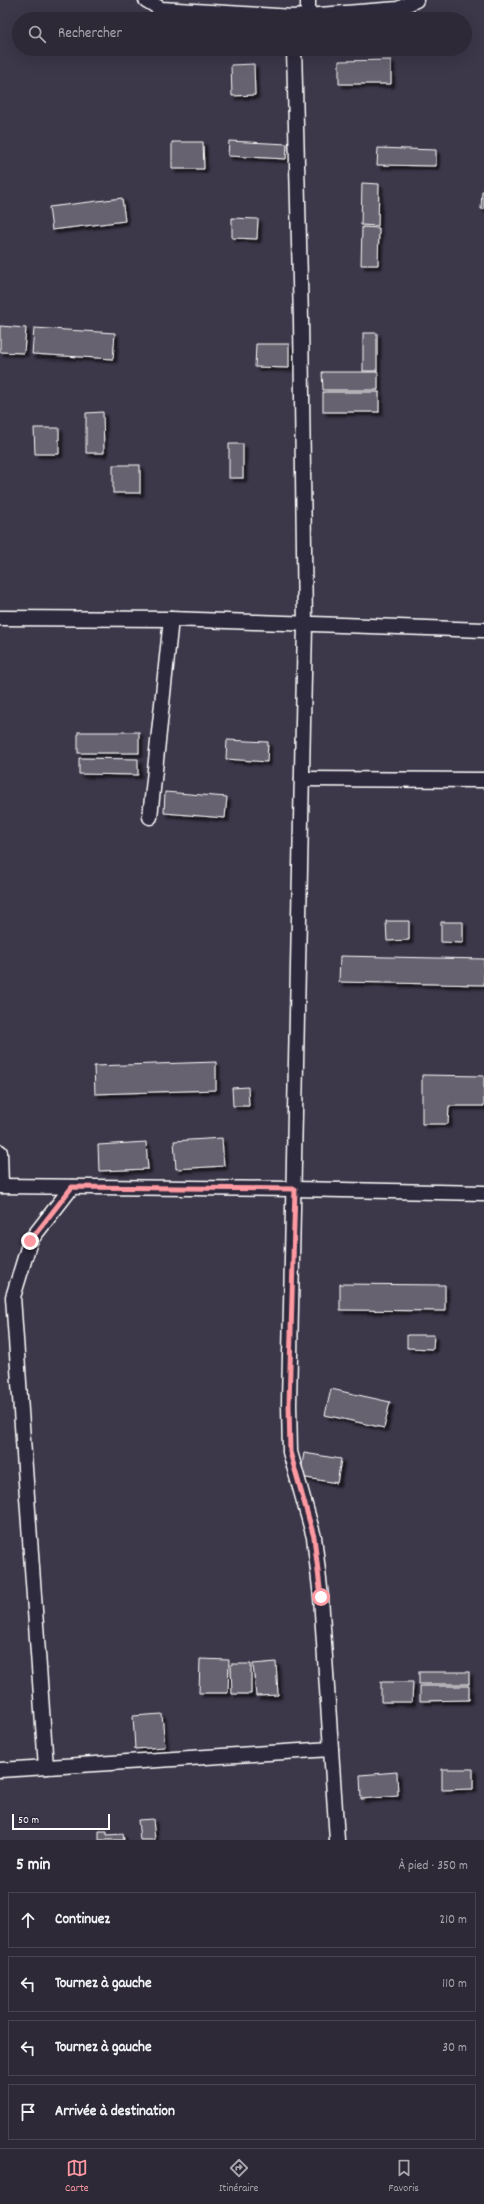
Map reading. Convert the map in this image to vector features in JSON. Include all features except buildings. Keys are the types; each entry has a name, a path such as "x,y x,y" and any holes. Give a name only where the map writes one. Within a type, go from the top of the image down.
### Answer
{"street":[{"path":"146,0 161,9 205,12"},
{"path":"308,0 308,12"},
{"path":"359,12 398,9 416,0"},
{"path":"294,56 301,319 305,625 295,1189 289,1404 290,1452 314,1537 321,1597 337,1840"},
{"path":"0,618 171,619 305,625 484,630"},
{"path":"150,817 171,619"},
{"path":"302,779 484,780"},
{"path":"0,1152 0,1186 295,1189 484,1193"},
{"path":"46,1767 13,1297 30,1241 72,1187"},
{"path":"0,1770 331,1749"}],"route":[{"path":"30,1241 72,1187 295,1189 289,1404 290,1452 314,1537 321,1597"}]}
